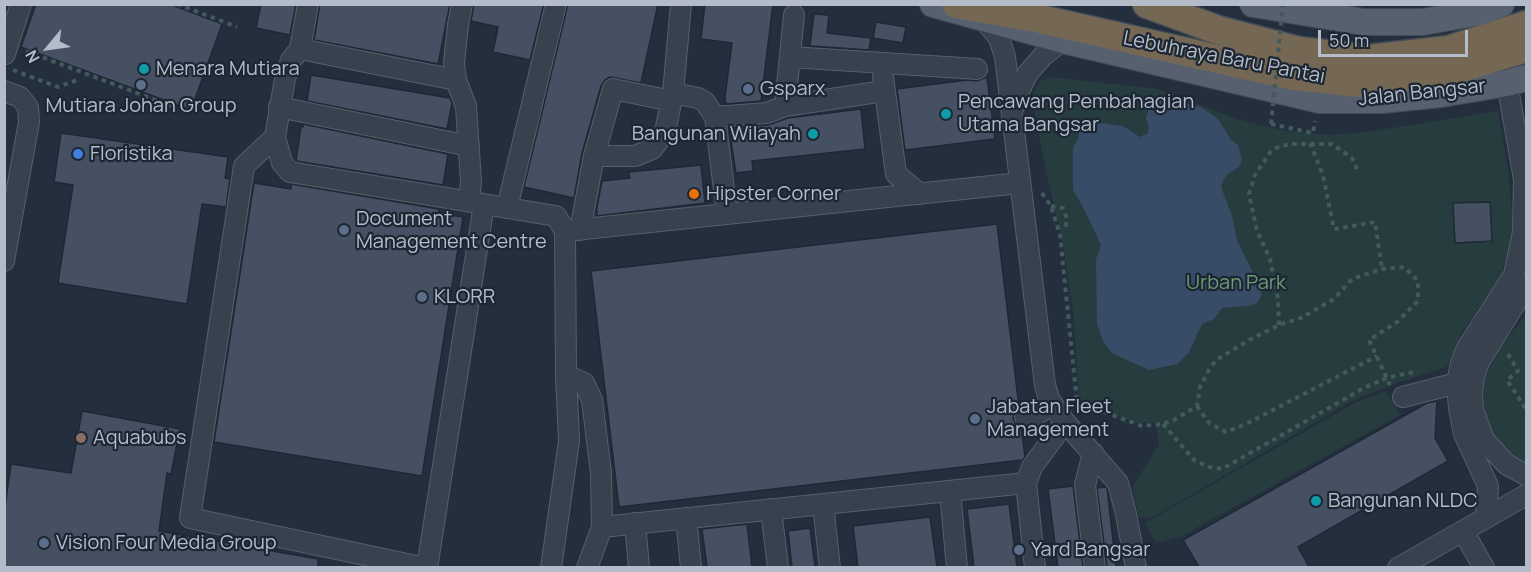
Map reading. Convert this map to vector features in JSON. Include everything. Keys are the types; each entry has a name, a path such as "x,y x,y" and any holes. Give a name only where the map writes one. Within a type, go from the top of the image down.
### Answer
{"highway":[{"name":"Lebuhraya Baru Pantai","path":"956,4 1040,19 1293,76 1365,83 1447,72 1527,48"},
{"name":"Lebuhraya Baru Pantai","path":"1147,4 1218,30 1299,51 1368,59 1448,50 1527,25"}],"main road":[{"name":"Jalan Bangsar","path":"933,4 1063,39 1320,100 1382,100 1521,83"},
{"path":"1253,4 1364,22 1423,22 1479,12 1501,4"}],"street":[{"path":"8,56 21,4"},
{"path":"308,4 300,49 291,60 279,107 275,137 282,163 290,172 556,216 572,231 920,194 1029,185"},
{"path":"275,137 244,166 190,518 426,567 476,203 471,182 466,106 456,80 454,63 462,4"},
{"path":"507,208 556,4"},
{"path":"594,156 635,156 652,149 665,132 673,97 681,4"},
{"path":"785,106 794,15"},
{"path":"983,19 995,32 1003,49 1012,120 1029,185 1045,385 1049,399 1065,422 1118,483 1136,567"},
{"path":"1012,120 1018,93 1028,73 1063,39"},
{"path":"300,49 456,80"},
{"path":"790,57 977,69"},
{"path":"881,63 896,174 920,194"},
{"path":"1521,83 1523,232 1514,275 1481,339 1472,401 1477,425 1484,440 1506,464 1527,475"},
{"path":"551,567 569,441 567,375 572,231 614,89 698,98 705,102 715,117 727,214"},
{"path":"4,91 20,97 28,107 29,122 4,261"},
{"path":"715,117 766,112 785,106 884,91"},
{"path":"279,107 469,146"},
{"path":"1486,518 1488,486 1464,434 1457,383 1461,363 1527,286"},
{"path":"567,375 584,383 592,400 601,472 602,527 587,567"},
{"path":"1403,397 1457,383"},
{"path":"1025,417 1036,415 1046,409 1049,399"},
{"path":"1035,567 1026,483 1032,467 1065,422"},
{"path":"1093,453 1085,485 1095,567"},
{"path":"602,527 1026,483"},
{"path":"950,491 957,567"},
{"path":"1398,567 1527,495"},
{"path":"823,504 830,567"},
{"path":"771,509 778,567"},
{"path":"686,518 691,567"},
{"path":"635,524 639,567"},
{"path":"1463,531 1484,567"}],"path":[{"path":"177,4 237,27"},
{"path":"1283,4 1271,124 1313,133 1320,100"},
{"path":"8,56 58,87 77,80"},
{"path":"8,56 174,107"},
{"path":"1280,325 1278,299 1270,258 1257,231 1249,194 1256,175 1271,151 1280,146 1310,143 1332,144 1352,158 1358,171"},
{"path":"1310,143 1323,175 1334,229 1375,222 1382,269"},
{"path":"1029,185 1051,206 1060,235 1077,402 1142,426 1163,424 1197,406"},
{"path":"1051,206 1063,208 1066,216 1066,230"},
{"path":"1377,356 1244,425 1226,432 1209,423 1197,406 1200,387 1216,360 1280,325 1301,318 1334,298 1352,279 1382,269 1404,267 1419,280 1418,301 1397,321 1369,340 1377,356 1386,378"},
{"path":"1511,349 1507,356 1518,370 1507,380 1527,409"},
{"path":"1163,424 1194,460 1209,467 1222,469 1364,388 1386,378 1420,370"}],"green space":[{"name":"Urban Park","path":"1051,77 1158,89 1237,119 1281,130 1330,135 1373,131 1498,111 1508,167 1513,223 1502,274 1461,334 1447,367 1399,382 1352,401 1153,517 1139,518 1132,487 1159,445 1156,422 1136,423 1079,401 1074,318 1062,238 1047,177 1032,97 1040,81"},
{"path":"1526,315 1526,466 1508,458 1495,445 1485,420 1483,383 1501,346"},
{"path":"1385,391 1400,415 1182,536 1156,543 1145,523 1355,403"}],"water":[{"path":"1170,100 1200,107 1210,113 1219,120 1231,140 1238,145 1242,160 1239,167 1227,175 1221,187 1232,216 1237,241 1261,289 1261,296 1257,303 1248,306 1222,308 1214,319 1202,324 1189,352 1177,364 1149,370 1112,353 1103,341 1097,324 1096,259 1101,245 1073,190 1073,148 1080,128 1085,123 1123,126 1140,137 1147,134 1149,128 1146,118 1149,108 1157,101"}],"building":[{"name":"Menara Mutiara","path":"36,4 170,4 222,24 191,110 21,47"},
{"path":"261,4 296,4 290,35 256,28"},
{"path":"320,4 450,4 438,64 314,40"},
{"path":"474,4 544,4 530,60 493,52 498,27 471,21"},
{"path":"568,4 658,4 641,83 610,77 601,86 582,153 574,198 524,187"},
{"path":"705,4 773,4 761,101 726,104 732,43 701,39"},
{"path":"814,14 829,15 827,33 871,38 869,50 810,46"},
{"path":"876,22 906,27 903,43 873,38"},
{"path":"311,75 450,98 452,103 447,129 307,101"},
{"name":"Pencawang Pembahagian Utama Bangsar","path":"987,78 995,139 905,150 897,89 967,80 977,81"},
{"name":"Bangunan Wilayah","path":"861,109 865,149 752,161 753,171 736,173 729,128 768,125 788,118"},
{"path":"303,124 448,154 443,185 296,161"},
{"path":"61,133 228,157 225,178 230,179 226,207 202,204 187,304 58,283 73,185 54,182"},
{"path":"701,165 705,203 597,216 602,181 630,178 629,172"},
{"path":"254,183 291,189 291,184 439,209 438,213 463,217 422,476 214,442"},
{"path":"1490,202 1492,241 1455,243 1453,203"},
{"path":"997,224 1019,407 1014,412 1013,419 1021,428 1025,457 1022,460 619,507 591,271"},
{"name":"Bangunan NLDC","path":"1437,401 1435,438 1448,461 1298,547 1309,567 1199,567 1183,540 1427,403"},
{"path":"82,411 180,429 171,474 167,473 159,531 318,559 318,567 4,567 4,514 11,464 71,473"},
{"path":"1073,486 1083,567 1058,567 1048,489"},
{"path":"1106,487 1116,567 1107,567 1097,488"},
{"path":"1009,504 1017,567 974,567 967,509"},
{"path":"930,517 937,567 858,567 853,526"},
{"path":"747,524 752,567 707,567 702,529"},
{"path":"810,528 815,567 792,567 788,531"}],"place":[{"name":"Menara Mutiara","path":"144,69"},
{"name":"Mutiara Johan Group","path":"141,85"},
{"name":"Gsparx","path":"748,89"},
{"name":"Pencawang Pembahagian Utama Bangsar","path":"946,114"},
{"name":"Bangunan Wilayah","path":"813,134"},
{"name":"Floristika","path":"78,154"},
{"name":"Hipster Corner","path":"694,194"},
{"name":"Document Management Centre","path":"344,230"},
{"name":"KLORR","path":"422,297"},
{"name":"Jabatan Fleet Management","path":"975,419"},
{"name":"Aquabubs","path":"81,438"},
{"name":"Bangunan NLDC","path":"1316,501"},
{"name":"Vision Four Media Group","path":"44,543"},
{"name":"Yard Bangsar","path":"1019,550"}]}
